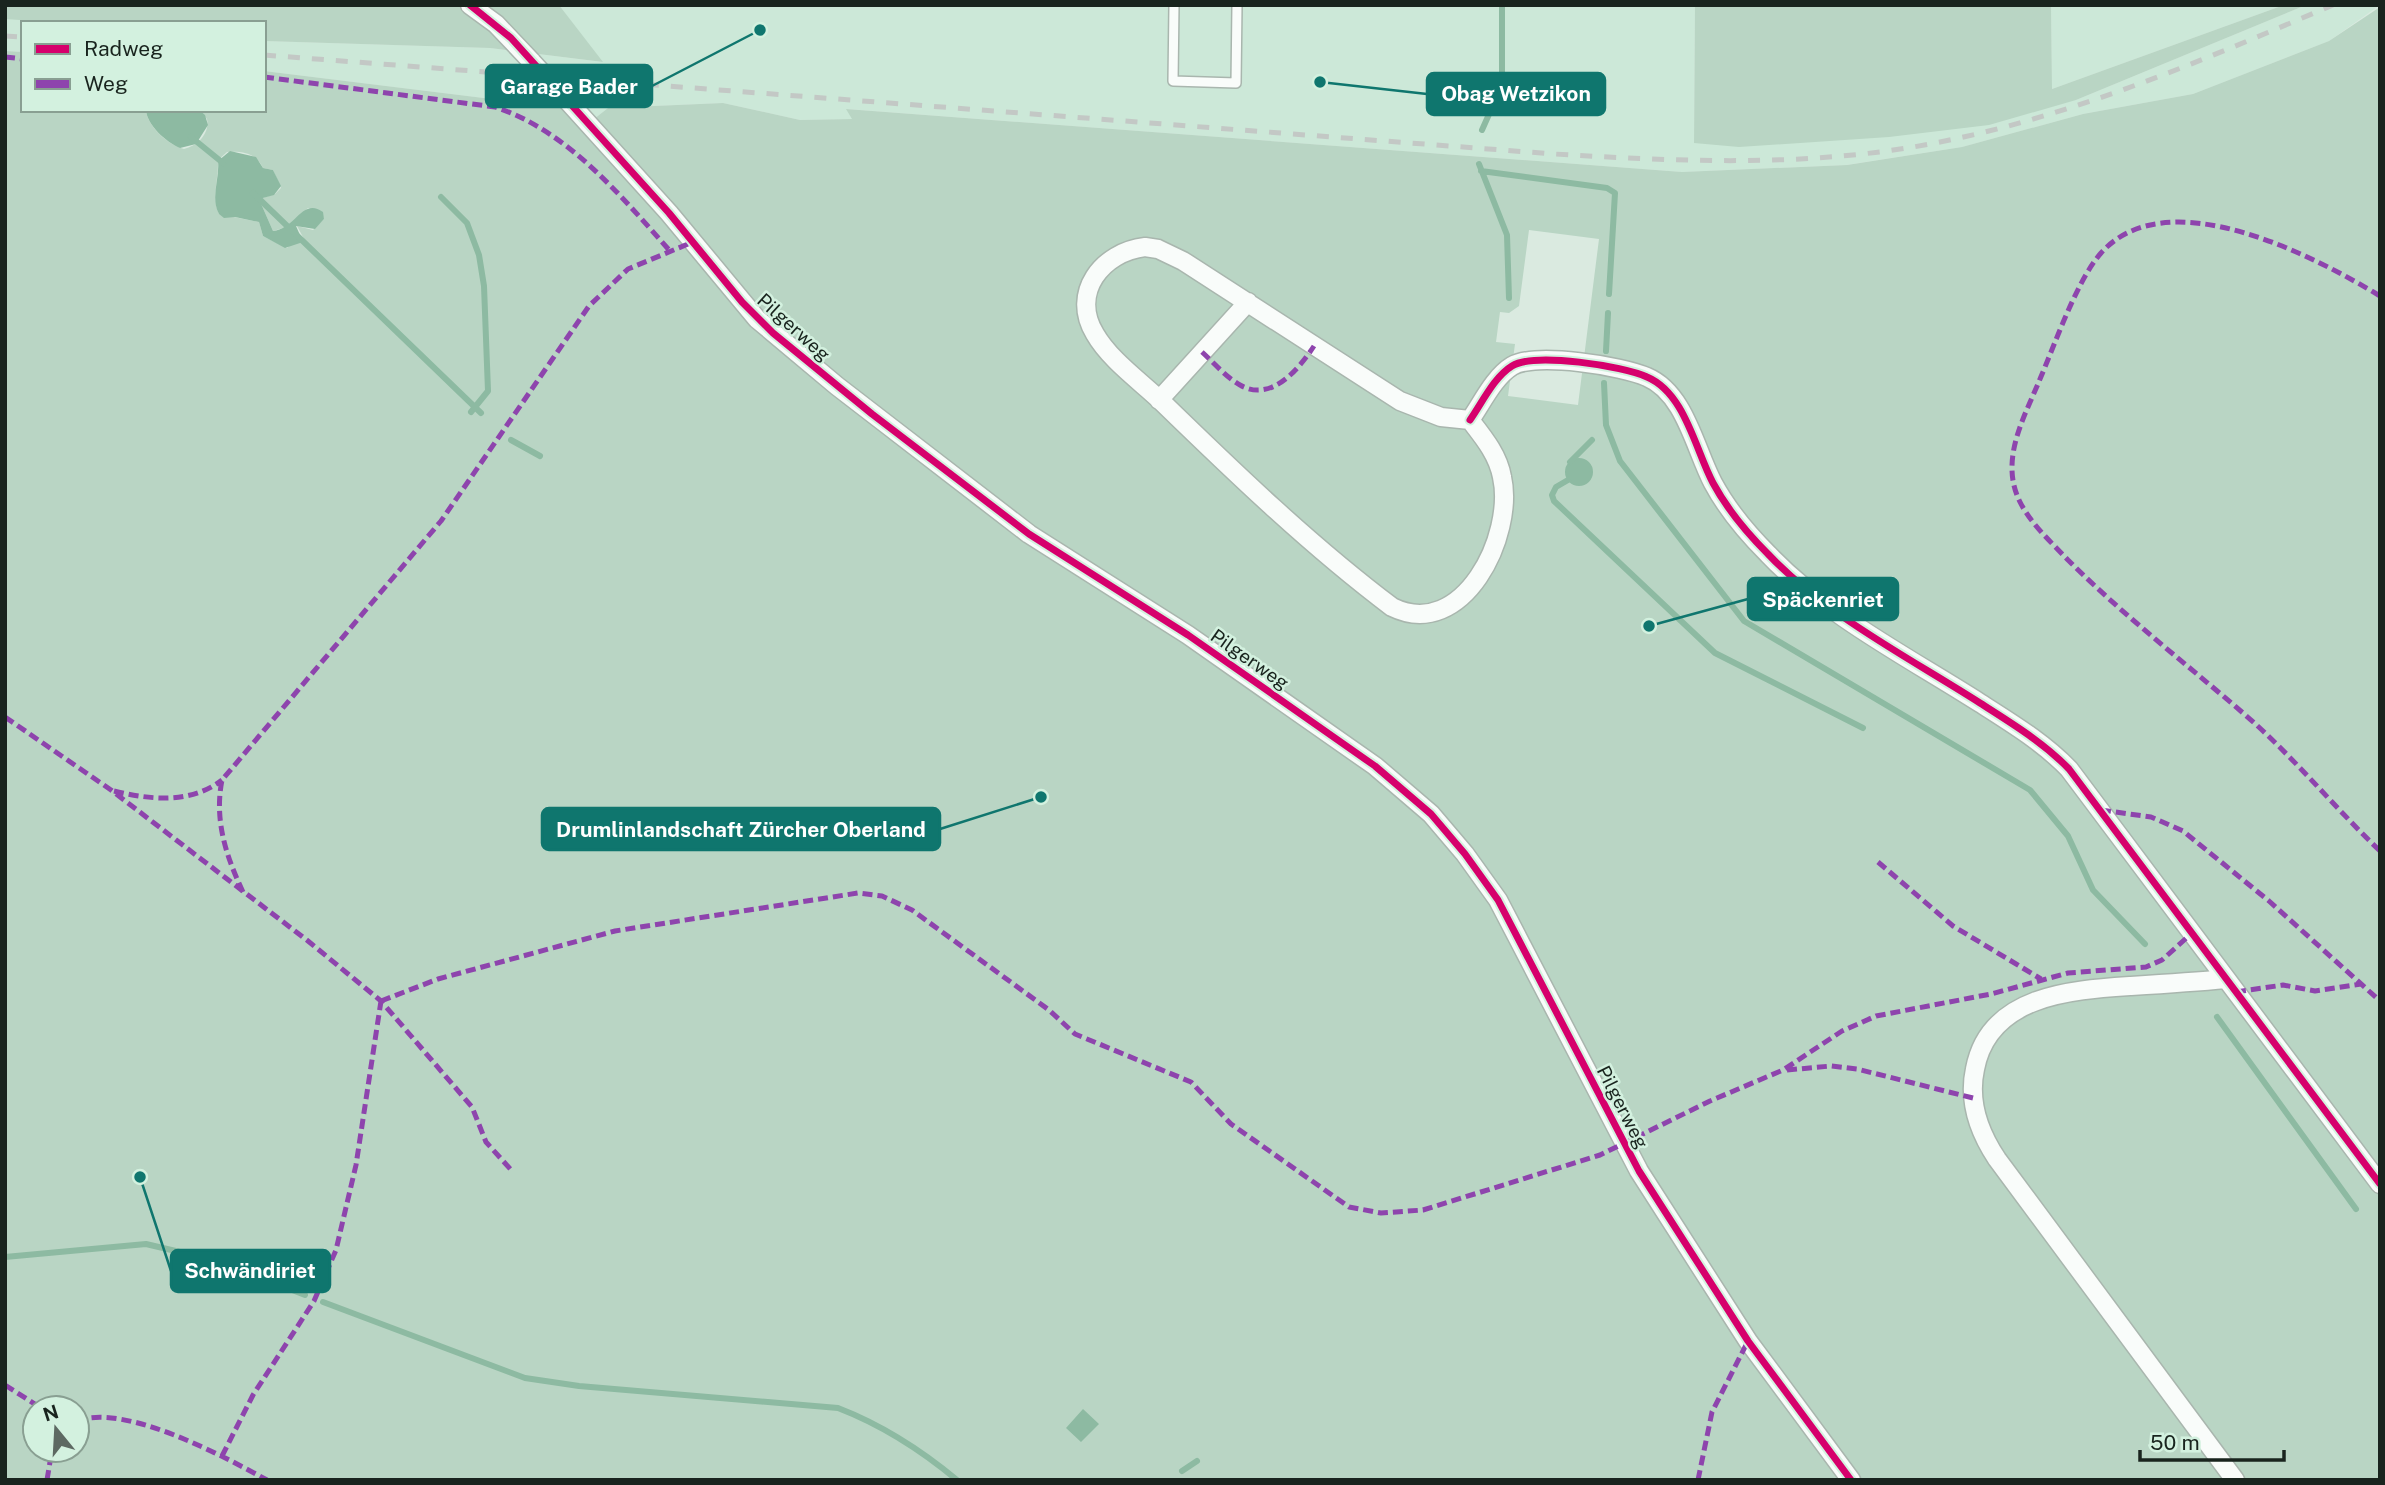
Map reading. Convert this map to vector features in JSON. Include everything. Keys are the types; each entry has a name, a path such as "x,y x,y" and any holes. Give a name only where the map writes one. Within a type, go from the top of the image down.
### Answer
{"street":[{"name":"Pilgerweg","path":"470,5 496,24 556,88 662,205 757,319 837,386 1029,534 1188,635 1364,758 1437,820 1482,877 1510,921 1639,1171 1748,1341 1850,1480"},
{"path":"1131,248 1158,249 1183,261 1248,302 1400,401 1441,417 1470,420 1492,450 1503,477 1503,509 1498,534 1481,572 1462,596 1435,613 1414,615 1392,607 1382,599 1229,466 1104,346 1089,323 1087,296 1097,271 1118,253 1131,248"},
{"path":"1159,400 1248,302"},
{"path":"1470,420 1503,374 1522,362 1539,359 1611,368 1637,373 1654,380 1674,402 1720,494 1768,554 1817,598 2024,731 2056,756 2081,782 2380,1184"},
{"path":"2226,979 2073,990 2032,1002 2009,1016 1984,1044 1975,1066 1973,1087 1979,1125 1997,1160 2235,1480"}],"lane":[{"path":"1174,5 1173,81 1236,83 1237,5"}],"shaded area":[{"path":"5,5 559,5 603,62 490,48 266,41 266,21 5,19"},
{"path":"559,5 1695,5 1694,143 2076,100 2306,5 2380,5 2329,41 2193,94 2083,114 1962,147 1846,165 1682,172 847,109 853,119 800,120 723,103 608,108 594,119 573,105 541,105 266,71 266,41 490,48 602,62"},
{"path":"1695,5 2051,5 2052,89 2284,5 2306,5 2076,100 1989,125 1889,137 1739,147 1694,143"},
{"path":"2051,5 2284,5 2052,89"},
{"path":"2380,7 2380,1480 5,1480 5,51 21,52 21,112 146,112 159,134 184,149 198,142 205,134 207,119 201,112 266,112 266,71 541,105 573,105 594,119 608,108 723,103 800,120 852,119 846,109 1682,172 1847,165 1962,147 2083,114 2193,94 2329,41","holes":["227,152 248,154 257,159 263,168 273,170 281,188 275,194 259,199 273,231 291,226 308,208 321,211 324,219 313,230 297,226 304,239 301,243 293,243 287,248 263,236 259,222 219,214 215,194 218,160","1529,230 1599,239 1578,405 1508,396 1515,344 1496,342 1500,312 1509,313 1519,306"]},
{"path":"5,19 50,21 21,21 21,52 5,51"},
{"path":"146,112 201,112 208,125 196,144 180,148 158,132"},
{"path":"230,151 256,157 263,168 273,170 281,186 274,195 259,199 273,231 288,225 310,208 323,212 324,219 315,229 296,226 303,242 285,248 263,236 259,222 235,217 224,218 219,214 215,201 218,161"},
{"path":"1579,458 1589,462 1593,472 1589,482 1579,486 1569,482 1565,472 1569,462"},
{"path":"1083,1409 1099,1424 1081,1442 1066,1428"}],"waterway":[{"path":"1482,130 1502,85 1502,5"},
{"path":"191,137 223,163"},
{"path":"1479,164 1507,235 1509,298"},
{"path":"1481,171 1607,188 1615,193 1609,294"},
{"path":"253,193 481,413"},
{"path":"441,197 467,223 479,255 484,286 488,391 471,412"},
{"path":"1606,351 1608,313"},
{"path":"1604,383 1606,425 1620,461 1744,621 2030,790 2068,836 2093,890 2145,944"},
{"path":"511,440 540,456"},
{"path":"1570,462 1592,440"},
{"path":"1568,480 1556,487 1552,495 1554,501 1715,653 1863,728"},
{"path":"2217,1017 2356,1209"},
{"path":"5,1257 146,1244 218,1261 305,1295"},
{"path":"323,1302 525,1378 579,1386 838,1408 901,1439 957,1480"},
{"path":"1182,1471 1197,1461"}],"railway":[{"path":"266,55 1554,154 1644,159 1778,160 1823,158 1913,147 2021,122 2179,69 2333,5"},
{"path":"5,36 21,37"}],"marked path":[{"path":"5,57 21,59"},
{"path":"266,77 495,107 521,118 569,148 591,167 670,251"},
{"path":"2380,296 2318,262 2241,232 2201,224 2163,223 2129,232 2101,253 2083,279 2021,424 2012,471 2020,502 2055,546 2110,600 2261,729 2380,851"},
{"path":"243,892 223,838 220,809 222,780 441,521 589,306 628,269 693,242"},
{"path":"1202,352 1240,385 1263,390 1283,381 1314,346"},
{"path":"5,717 111,790 308,941 381,1001 472,1107 486,1142 513,1172"},
{"path":"114,791 170,798 197,793 222,780"},
{"path":"2101,810 2151,817 2183,831 2269,901 2380,1001"},
{"path":"1878,862 1953,926 2041,979"},
{"path":"381,1001 438,979 615,931 858,893 882,896 912,910 1049,1010 1075,1034 1191,1082 1231,1124 1349,1207 1381,1213 1423,1210 1600,1155 1710,1101 1783,1070 1842,1031 1876,1016 1991,994 2068,973 2146,967 2162,960 2192,933"},
{"path":"2236,992 2283,985 2315,991 2361,984"},
{"path":"222,1456 253,1395 314,1301 336,1250 356,1165 381,1001"},
{"path":"1787,1070 1831,1066 1857,1069 1973,1098"},
{"path":"1698,1480 1712,1412 1748,1341"},
{"path":"5,1385 21,1395"},
{"path":"91,1418 121,1419 147,1425 200,1446 267,1480"},
{"path":"47,1480 50,1464"}],"cycle path":[{"path":"470,5 511,38 669,213 742,302 773,333 872,414 1029,534 1188,635 1375,766 1431,814 1465,854 1498,900 1639,1171 1748,1341 1851,1480"},
{"path":"1470,420 1500,377 1512,366 1523,362 1558,360 1600,365 1635,373 1660,385 1671,396 1688,423 1713,483 1725,502 1753,538 1791,576 1842,616 2026,733 2069,769 2380,1184"}],"place":[{"name":"Garage Bader","path":"760,30"},
{"name":"Obag Wetzikon","path":"1320,82"},
{"name":"Späckenriet","path":"1649,626"},
{"name":"Drumlinlandschaft Zürcher Oberland","path":"1041,797"},
{"name":"Schwändiriet","path":"140,1177"}]}
